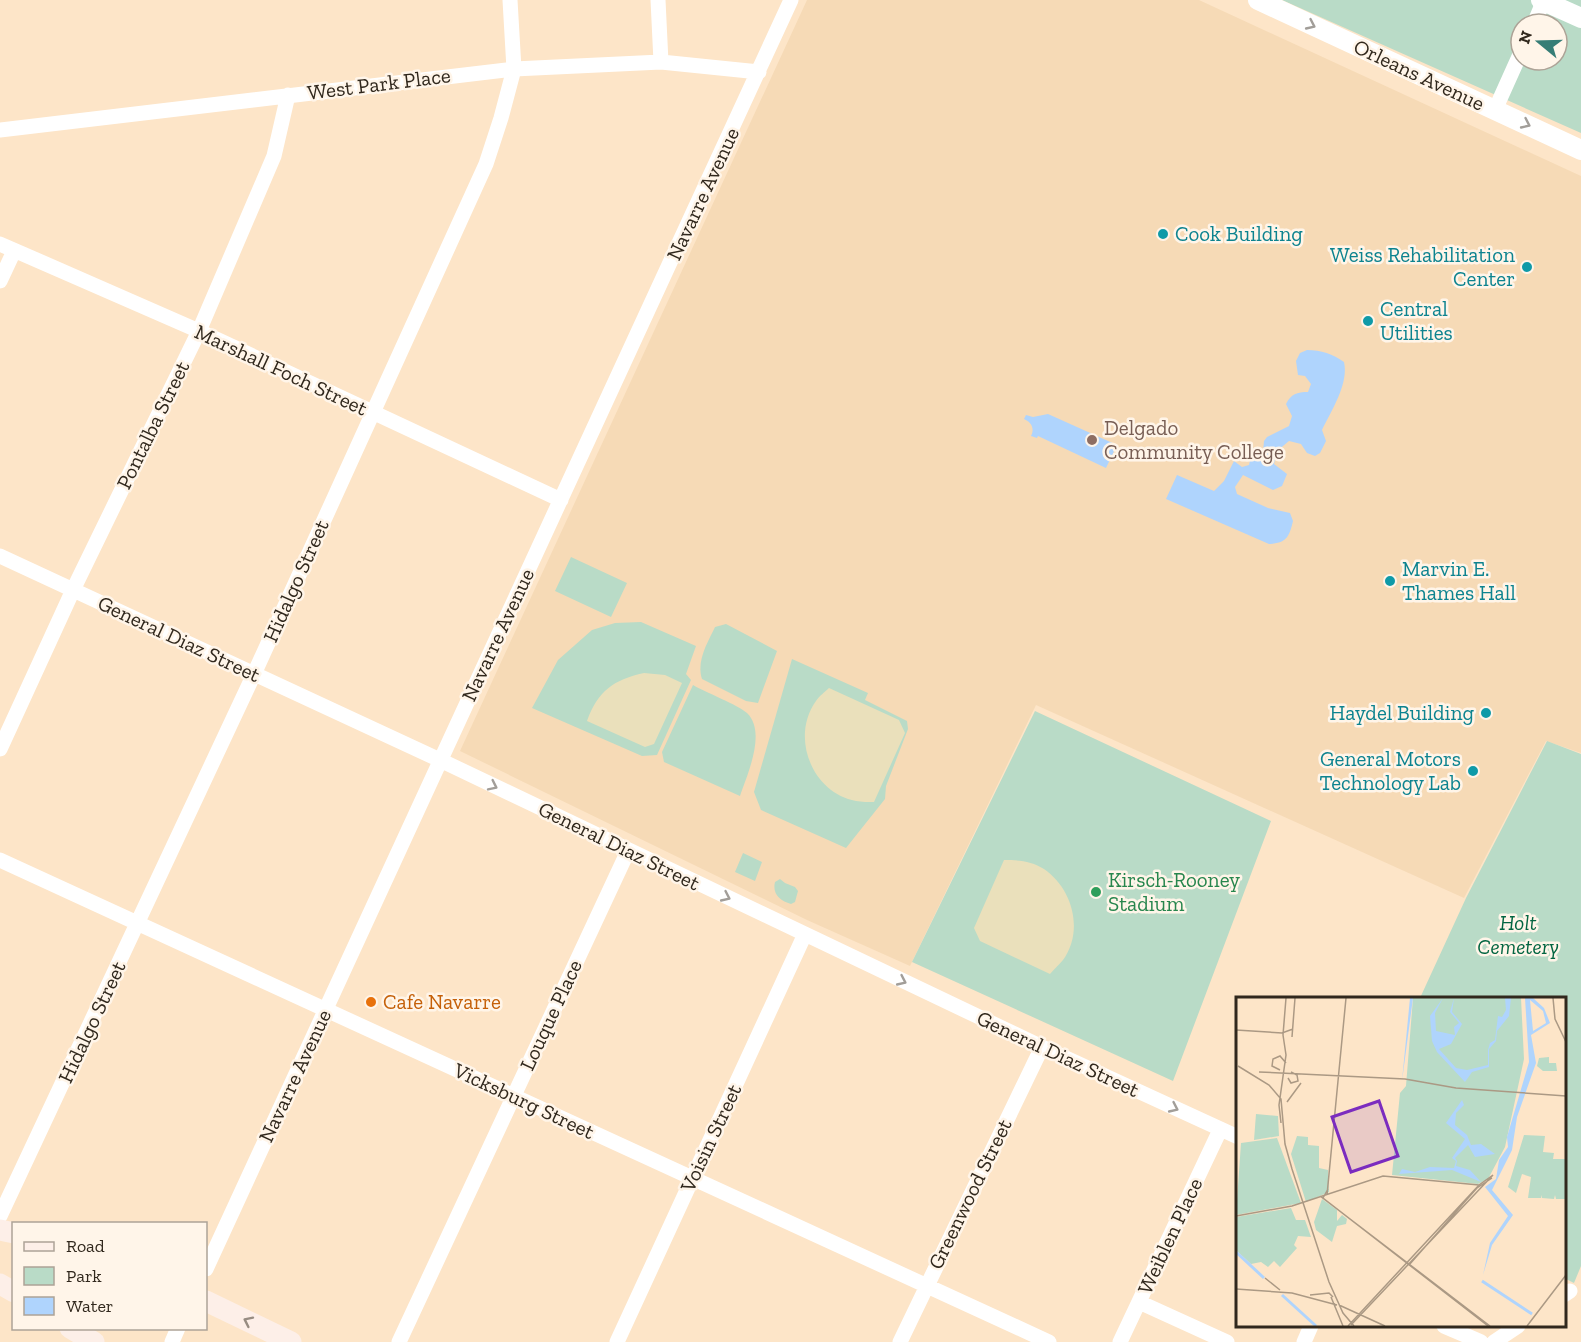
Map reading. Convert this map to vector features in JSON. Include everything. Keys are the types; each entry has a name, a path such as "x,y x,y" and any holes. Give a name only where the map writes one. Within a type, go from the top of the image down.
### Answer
{"main road":[{"path":"207,1301 291,1342"},
{"path":"70,1334 94,1342"}],"street":[{"name":"Hidalgo Street","path":"2,1209 254,674 371,412 486,164 514,69 510,0"},
{"path":"657,0 661,62"},
{"name":"Navarre Avenue","path":"207,1267 791,0"},
{"name":"Orleans Avenue","path":"1258,0 1581,150"},
{"path":"1543,0 1581,18"},
{"name":"West Park Place","path":"0,130 514,69 661,62 759,72"},
{"path":"1495,110 1512,72"},
{"name":"Pontalba Street","path":"0,749 73,590 200,331 273,156 288,95"},
{"path":"0,281 7,248"},
{"name":"Marshall Foch Street","path":"7,248 200,331 561,500"},
{"name":"General Diaz Street","path":"0,556 441,760 1042,1047 1236,1136"},
{"name":"Louque Place","path":"399,1342 628,851"},
{"name":"Vicksburg Street","path":"0,860 1049,1342"},
{"name":"Voisin Street","path":"617,1342 805,934"},
{"name":"Greenwood Street","path":"900,1342 1042,1047"},
{"name":"Weiblen Place","path":"1120,1342 1220,1130"},
{"path":"1139,1302 1227,1342"},
{"path":"1304,1342 1311,1327"},
{"path":"1446,1327 1480,1342"},
{"path":"1494,1342 1516,1327"}],"shaded area":[{"name":"Delgado Community College","path":"807,0 1199,0 1581,176 1581,753 1546,741 1464,898 1036,705 910,966 807,920 460,751"}],"green space":[{"path":"1282,0 1581,0 1581,133"},
{"path":"571,557 627,583 611,617 555,591"},
{"path":"641,622 696,646 686,674 691,680 657,755 642,756 532,708 558,660 592,630 615,623"},
{"path":"726,624 777,651 758,703 746,701 702,679 701,665 706,645 715,627"},
{"path":"792,659 868,693 865,700 907,721 908,729 886,786 885,799 846,848 761,810 754,792"},
{"path":"693,685 743,710 753,721 754,754 740,796 664,762 662,752"},
{"name":"Kirsch-Rooney Stadium","path":"1035,711 1271,821 1173,1081 912,962"},
{"name":"Holt Cemetery","path":"1547,741 1581,754 1581,1266 1574,1283 1566,1279 1566,997 1420,997 1466,898"},
{"path":"743,853 762,862 755,881 735,872"},
{"path":"780,879 798,891 795,902 791,904 778,896 774,886 775,882"}],"sand":[{"path":"644,673 665,675 682,683 654,744 645,747 587,721 596,702 608,688 624,679"},
{"path":"829,688 899,720 905,733 874,802 856,801 841,796 817,775 810,762 805,731 808,715 817,699"},
{"path":"1004,860 1035,864 1044,869 1054,877 1068,899 1074,924 1073,936 1063,960 1050,974 980,941 974,928"}],"water":[{"path":"1307,350 1327,353 1344,362 1342,388 1322,430 1326,441 1320,453 1315,456 1307,453 1301,444 1289,441 1277,451 1274,464 1287,474 1282,486 1273,490 1243,475 1235,487 1237,494 1268,508 1290,513 1293,521 1286,538 1283,541 1269,544 1166,499 1177,475 1214,491 1224,481 1234,461 1242,467 1249,465 1253,448 1263,452 1264,441 1267,437 1289,426 1292,416 1286,404 1295,394 1308,392 1311,384 1305,376 1298,375 1296,361 1300,353"},
{"path":"1048,414 1117,445 1106,468 1038,436 1037,438 1031,436 1032,428 1024,419 1026,415 1033,417"}],"place":[{"name":"Cook Building","path":"1163,234"},
{"name":"Weiss Rehabilitation Center","path":"1527,267"},
{"name":"Central Utilities","path":"1368,321"},
{"name":"Delgado Community College","path":"1092,440"},
{"name":"Marvin E. Thames Hall","path":"1390,581"},
{"name":"Haydel Building","path":"1486,713"},
{"name":"General Motors Technology Lab","path":"1473,771"},
{"name":"Kirsch-Rooney Stadium","path":"1096,892"},
{"name":"Cafe Navarre","path":"371,1002"}]}
